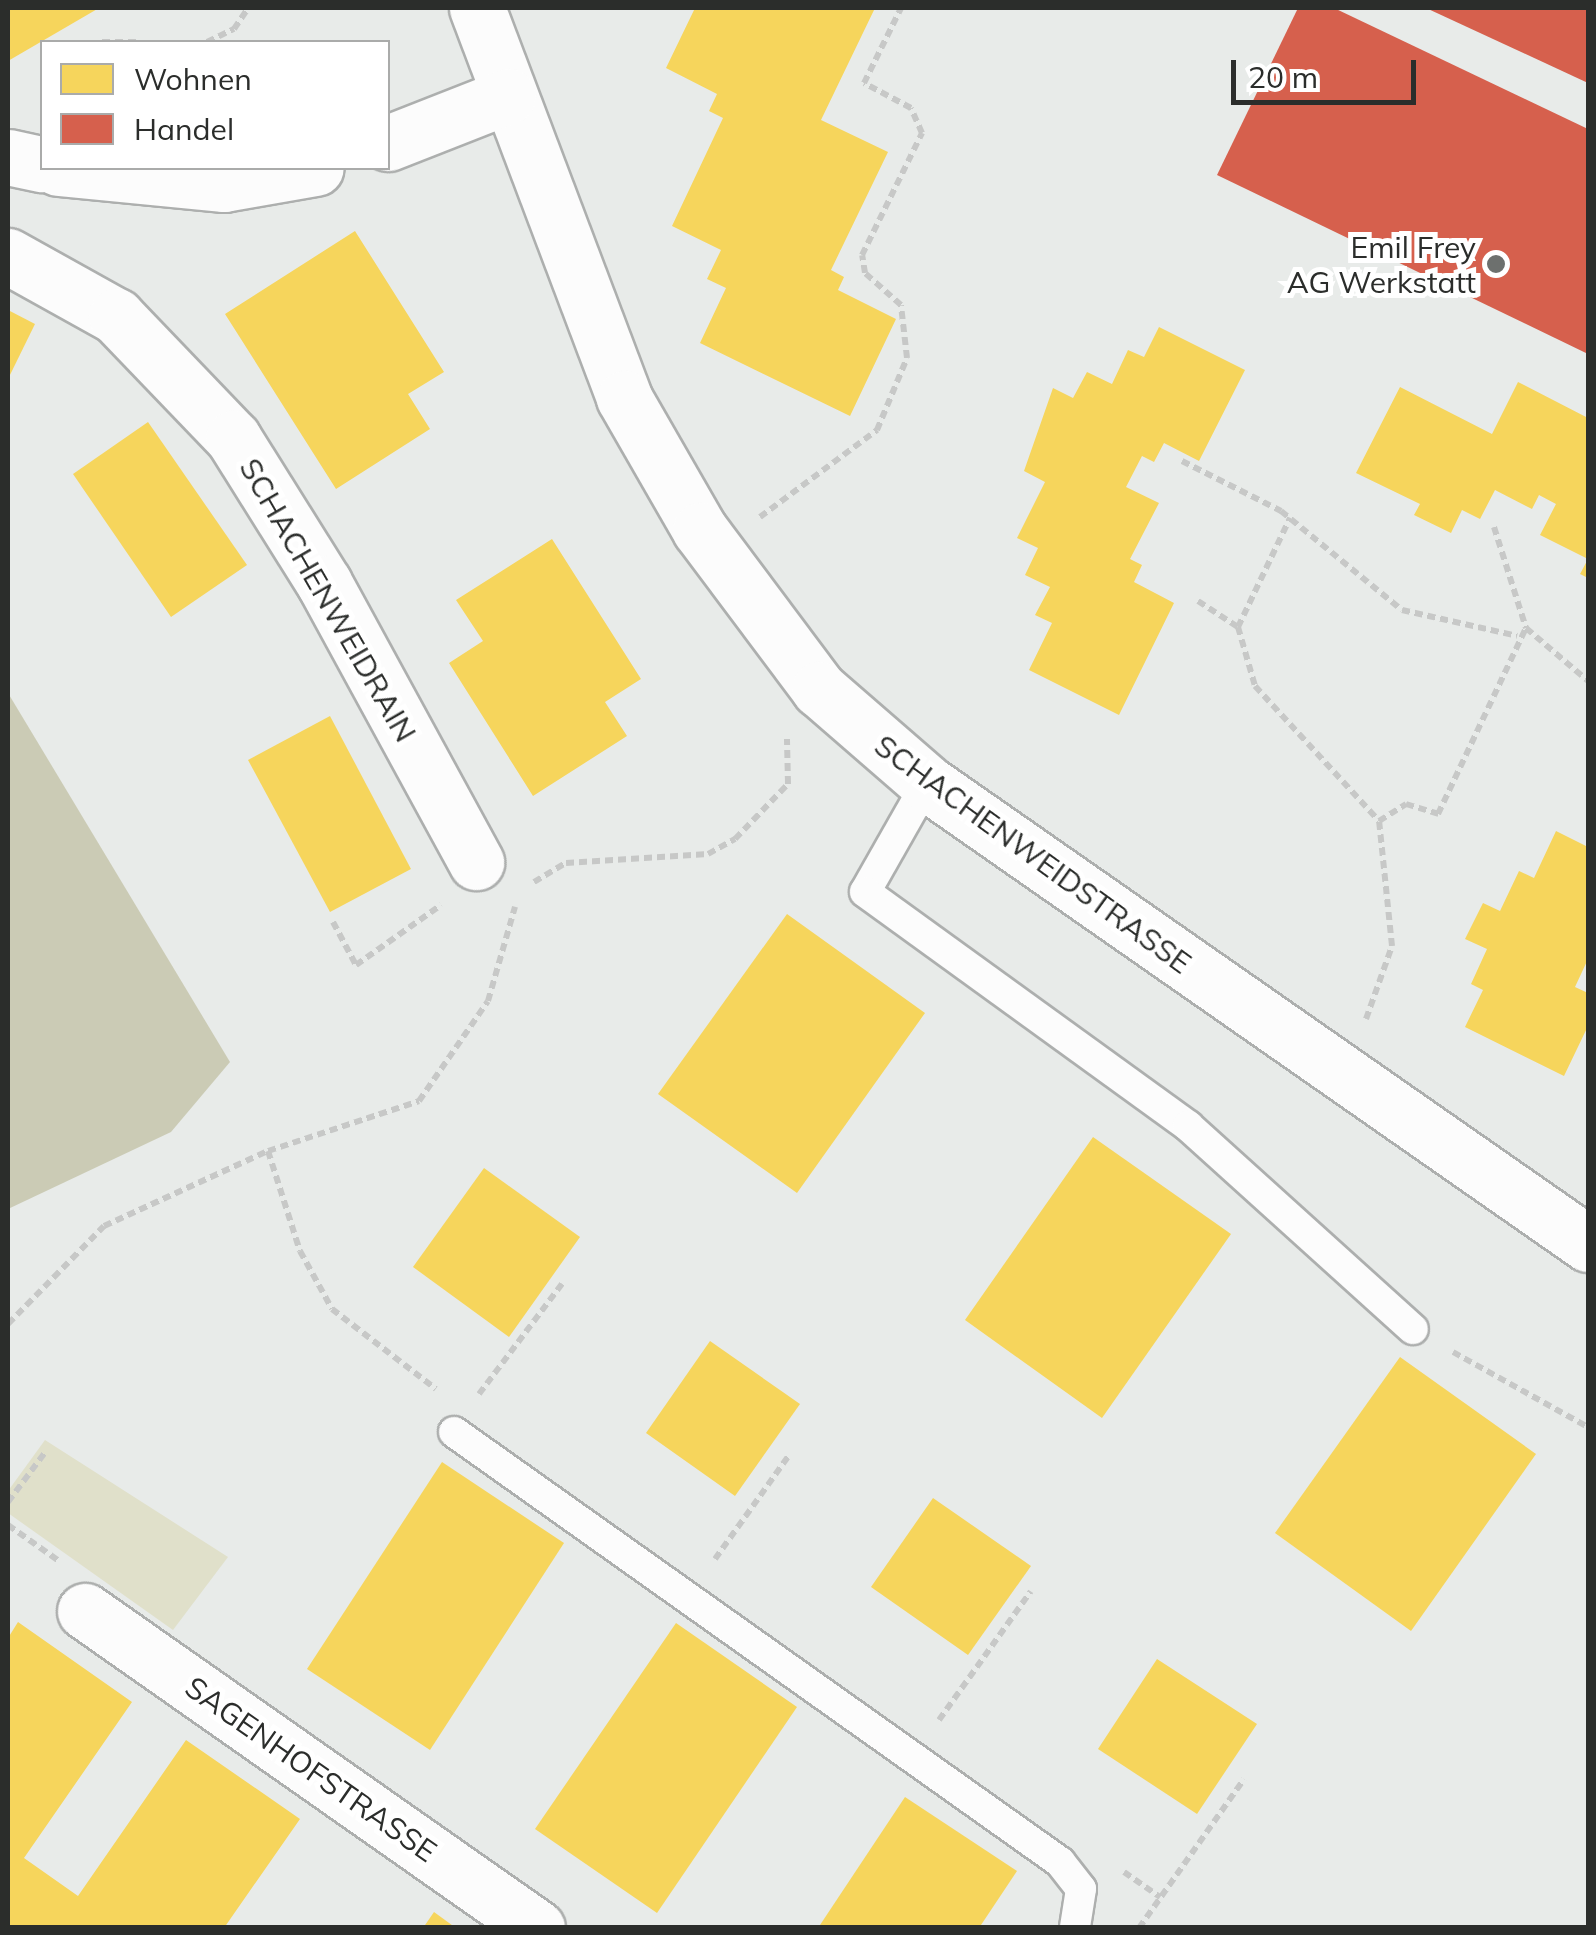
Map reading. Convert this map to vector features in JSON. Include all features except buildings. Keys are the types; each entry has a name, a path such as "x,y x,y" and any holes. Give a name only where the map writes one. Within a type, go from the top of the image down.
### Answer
{"street":[{"name":"SCHACHENWEIDSTRASSE","path":"476,8 624,398 700,530 819,689 928,783 1329,1067 1588,1244"},
{"path":"390,142 508,96"},
{"path":"8,157 40,164"},
{"path":"79,170 224,184 304,170"},
{"name":"SCHACHENWEIDRAIN","path":"8,256 116,316 233,438 324,582 476,862"},
{"name":"SAGENHOFSTRASSE","path":"85,1611 537,1928"}],"lane":[{"path":"928,783 865,892 1188,1126 1413,1329"},
{"path":"460,1421 688,1596 1060,1862 1081,1889 1075,1928"}],"path":[{"path":"211,40 234,29 248,8"},
{"path":"781,501 876,430 907,358 901,305 866,273 862,255 922,133 911,108 864,83 900,8"},
{"path":"1182,461 1290,518 1402,610 1517,636"},
{"path":"1238,628 1290,518"},
{"path":"1494,528 1526,628 1588,682"},
{"path":"1198,601 1238,628 1255,686 1379,820 1389,974 1329,1067"},
{"path":"1379,820 1406,804 1438,814 1517,636 1526,628"},
{"path":"528,888 566,863 708,854 735,839 788,784 787,717"},
{"path":"333,922 356,965 452,897 476,862"},
{"path":"8,1324 104,1226 268,1151 419,1102 488,1000 516,900"},
{"path":"268,1151 300,1251 332,1309 460,1421 562,1284"},
{"path":"1413,1329 1588,1427"},
{"path":"8,1502 46,1451"},
{"path":"688,1596 790,1454"},
{"path":"914,1755 1031,1590"},
{"path":"1139,1928 1244,1779"},
{"path":"1122,1871 1160,1897"}],"green space":[{"path":"8,693 230,1062 171,1132 8,1209"},
{"path":"45,1440 228,1557 173,1630 8,1513 8,1491"}],"place":[{"name":"Emil Frey AG Werkstatt","path":"1496,264"}]}
